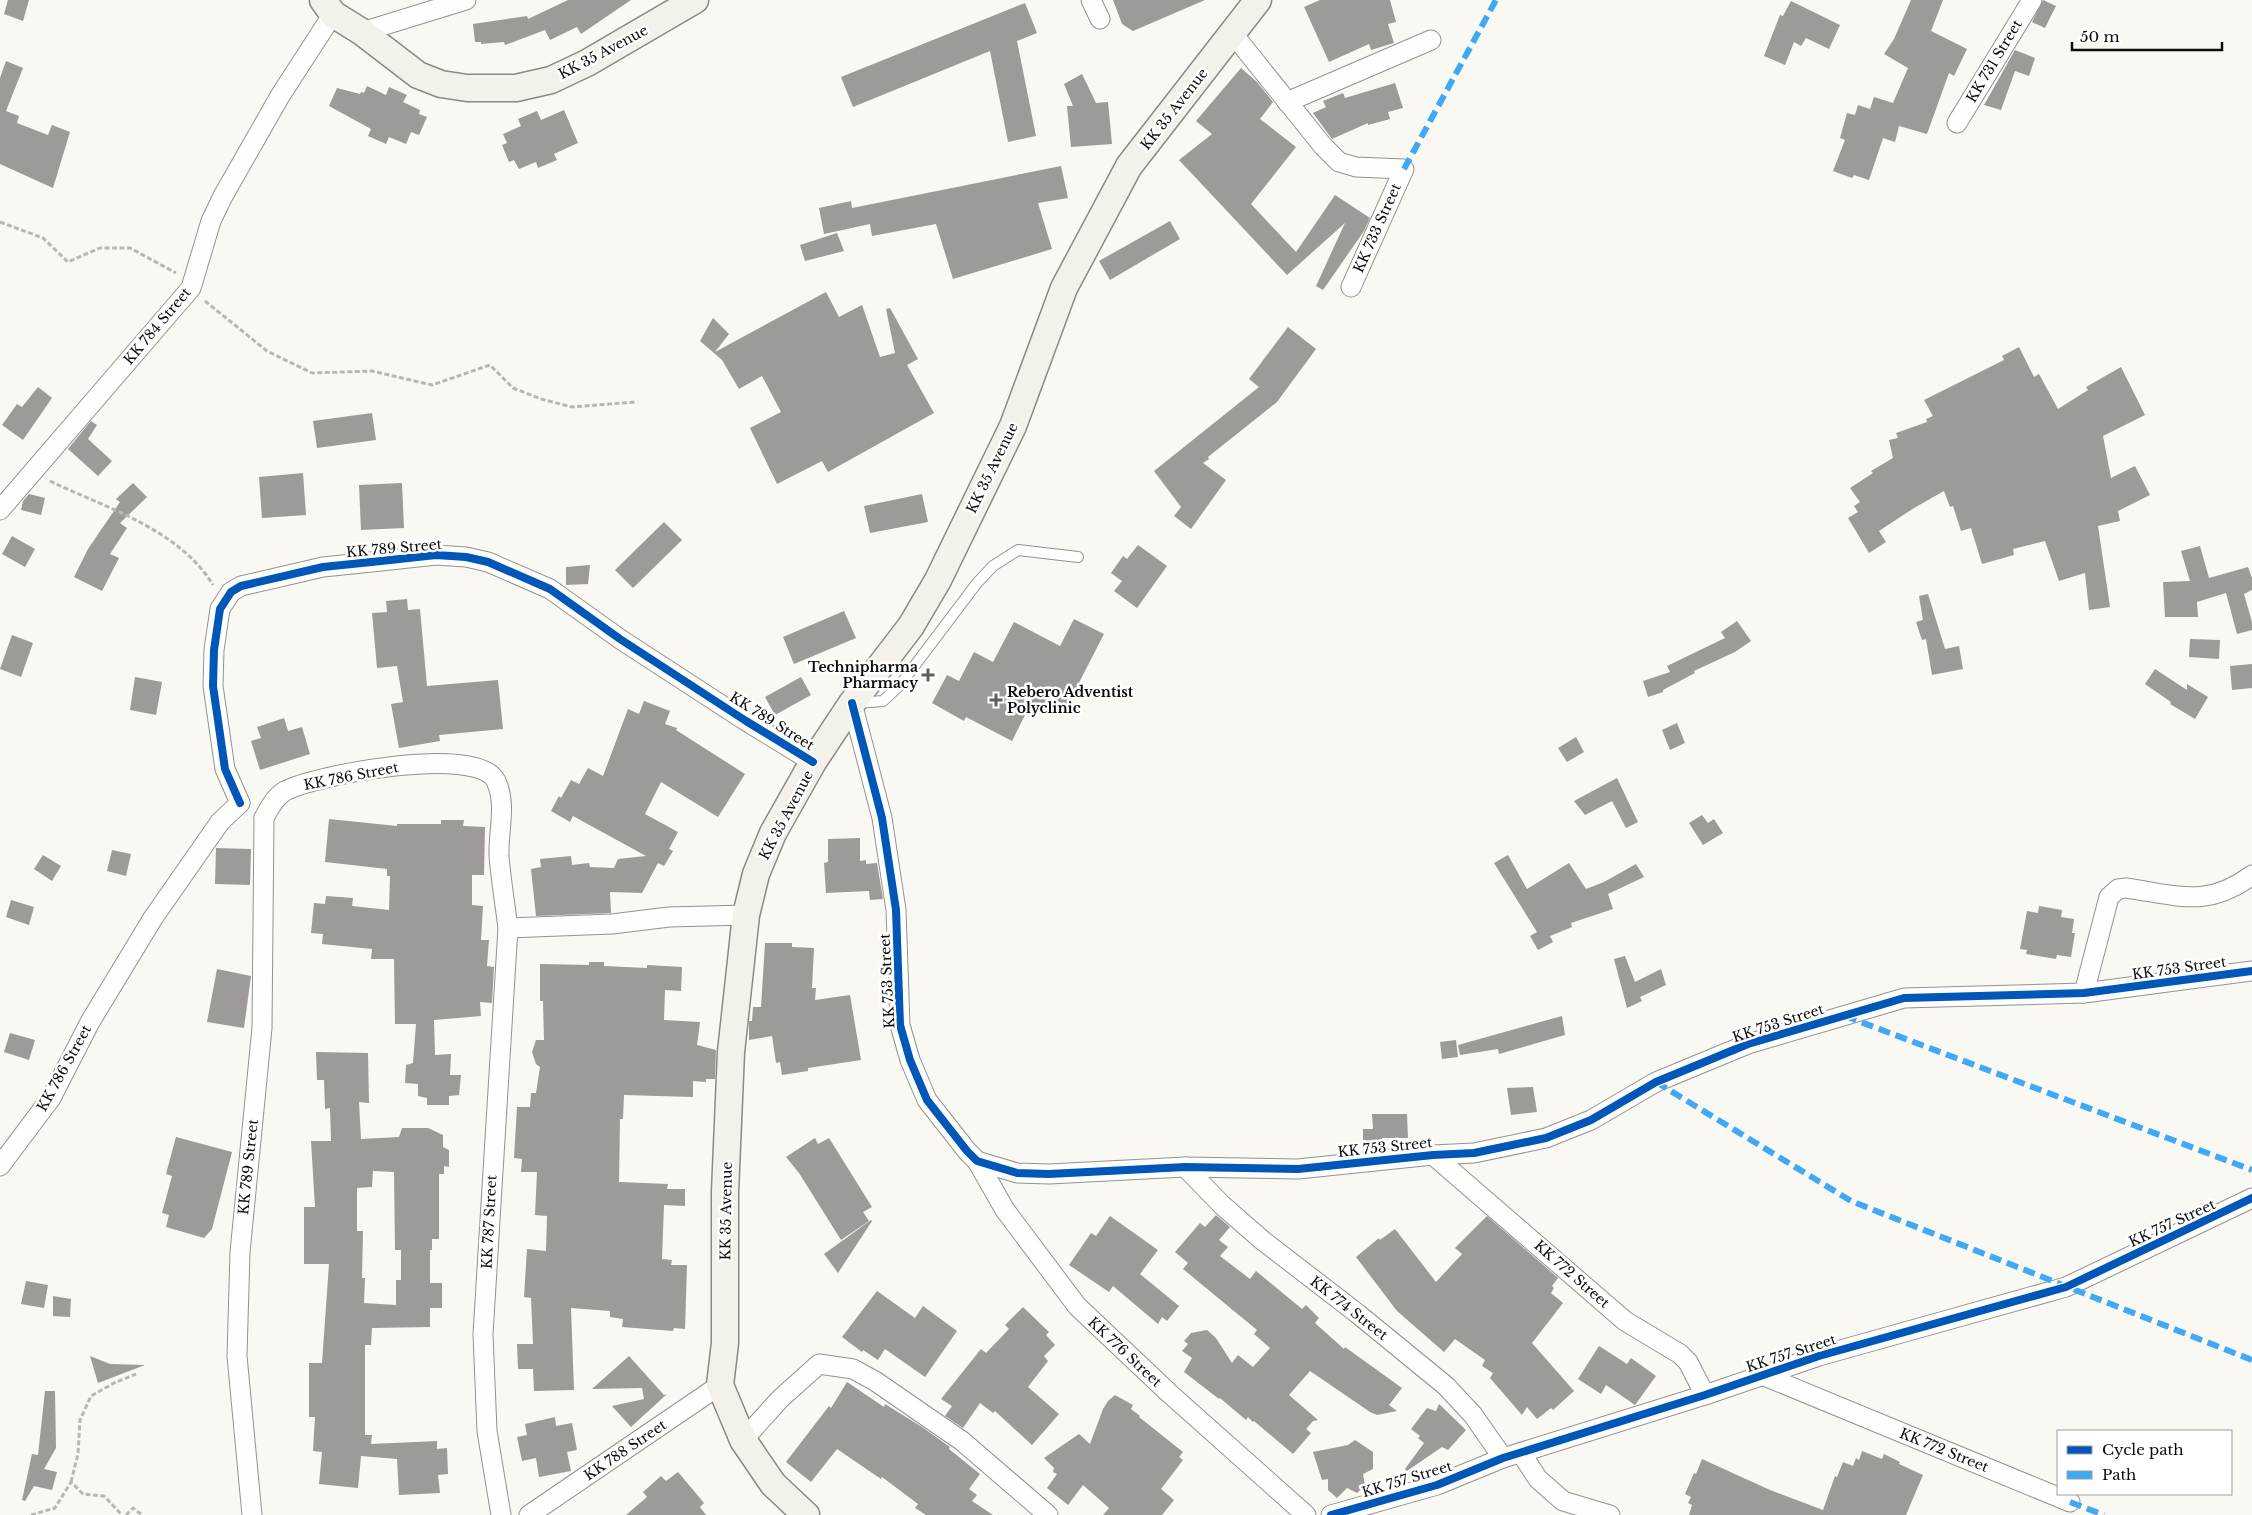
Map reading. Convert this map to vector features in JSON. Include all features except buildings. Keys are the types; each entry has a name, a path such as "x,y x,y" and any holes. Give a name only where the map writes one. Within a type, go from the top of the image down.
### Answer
{"main road":[{"name":"KK 35 Avenue","path":"328,7 418,74 441,84 468,88 516,88 551,80 587,63 695,0"},
{"name":"KK 35 Avenue","path":"806,1515 773,1484 743,1440 720,1385 725,1343 725,1192 731,1052 746,915 756,874 773,834 813,762 852,703 911,626 938,580 1013,426 1064,288 1129,166 1258,0"}],"street":[{"path":"362,32 466,0"},
{"path":"1091,0 1100,19"},
{"name":"KK 731 Street","path":"1957,123 2032,0"},
{"name":"KK 784 Street","path":"0,510 191,288 211,221 223,196 328,7"},
{"path":"1233,34 1287,102 1431,40"},
{"name":"KK 733 Street","path":"1287,102 1323,146 1339,162 1356,167 1404,169 1351,287"},
{"name":"KK 789 Street","path":"224,602 230,592 241,586 323,567 436,556 466,557 488,562 550,589 620,639 813,762"},
{"path":"224,602 220,609 214,650 213,686 225,770 240,802 264,818"},
{"name":"KK 753 Street","path":"852,703 883,827 896,910 900,1025 910,1060 927,1100 976,1161 1017,1173 1186,1168 1298,1169 1433,1155 1474,1153 1546,1138 1592,1120 1656,1082 1748,1044 1904,998 2084,993 2252,971"},
{"name":"KK 786 Street","path":"264,818 278,796 285,791 316,781 379,768 439,763 469,765 487,772 496,780 500,793 499,855 508,928"},
{"name":"KK 786 Street","path":"0,1166 51,1098 90,1022 153,918 220,822 240,802"},
{"name":"KK 789 Street","path":"252,1515 237,1356 240,1252 262,1028 264,818"},
{"path":"2084,993 2109,897 2118,889 2126,888 2198,898 2212,896 2238,886 2252,875"},
{"path":"508,928 612,924 670,916 746,915"},
{"name":"KK 787 Street","path":"501,1515 487,1431 483,1334 492,1163 508,928"},
{"name":"KK 772 Street","path":"1433,1155 1626,1321 1680,1354 1688,1362 1705,1395"},
{"name":"KK 776 Street","path":"976,1161 1005,1210 1077,1306 1169,1393 1306,1515"},
{"name":"KK 774 Street","path":"1186,1168 1222,1205 1262,1240 1358,1314 1446,1386 1473,1415 1503,1458"},
{"name":"KK 757 Street","path":"1331,1515 1437,1485 1503,1458 1705,1395 1819,1356 2066,1287 2252,1198"},
{"path":"743,1440 780,1399 818,1364 853,1369 875,1381 962,1440 1048,1515"},
{"name":"KK 772 Street","path":"1762,1375 2070,1502"},
{"name":"KK 788 Street","path":"529,1515 720,1385"},
{"path":"1521,1452 1538,1479 1563,1501 1610,1515"}],"lane":[{"path":"852,703 883,701 900,685 992,566 1018,550 1078,558"}],"path":[{"path":"0,222 42,238 68,262 100,248 130,248 178,274 191,288 267,351 312,373 372,371 432,385 490,365 513,388 541,399 572,407 635,402"},
{"path":"33,472 118,512 171,541 207,575 224,602"},
{"path":"31,1515 55,1508 71,1482 78,1454 80,1420 91,1396 114,1383 136,1374"},
{"path":"71,1482 83,1494 104,1496 124,1515 133,1508 142,1515"}],"marked path":[{"path":"1404,169 1496,0"},
{"path":"1845,1016 2252,1170"},
{"path":"1656,1082 1851,1201 2252,1360"},
{"path":"2070,1502 2104,1515"}],"cycle path":[{"path":"240,803 225,769 213,686 214,650 220,609 231,592 241,586 323,567 436,555 466,557 488,562 550,589 620,639 813,762"},
{"path":"852,703 882,818 896,910 900,1025 910,1060 927,1100 967,1151 977,1161 1017,1173 1049,1174 1185,1167 1298,1169 1433,1155 1474,1153 1546,1138 1591,1120 1656,1082 1748,1044 1904,998 2084,993 2252,971"},
{"path":"1331,1515 1437,1485 1503,1458 1705,1395 1819,1356 2066,1287 2252,1198"}],"place":[{"name":"Technipharma Pharmacy","path":"928,675"},
{"name":"Rebero Adventist Polyclinic","path":"996,700"}]}
